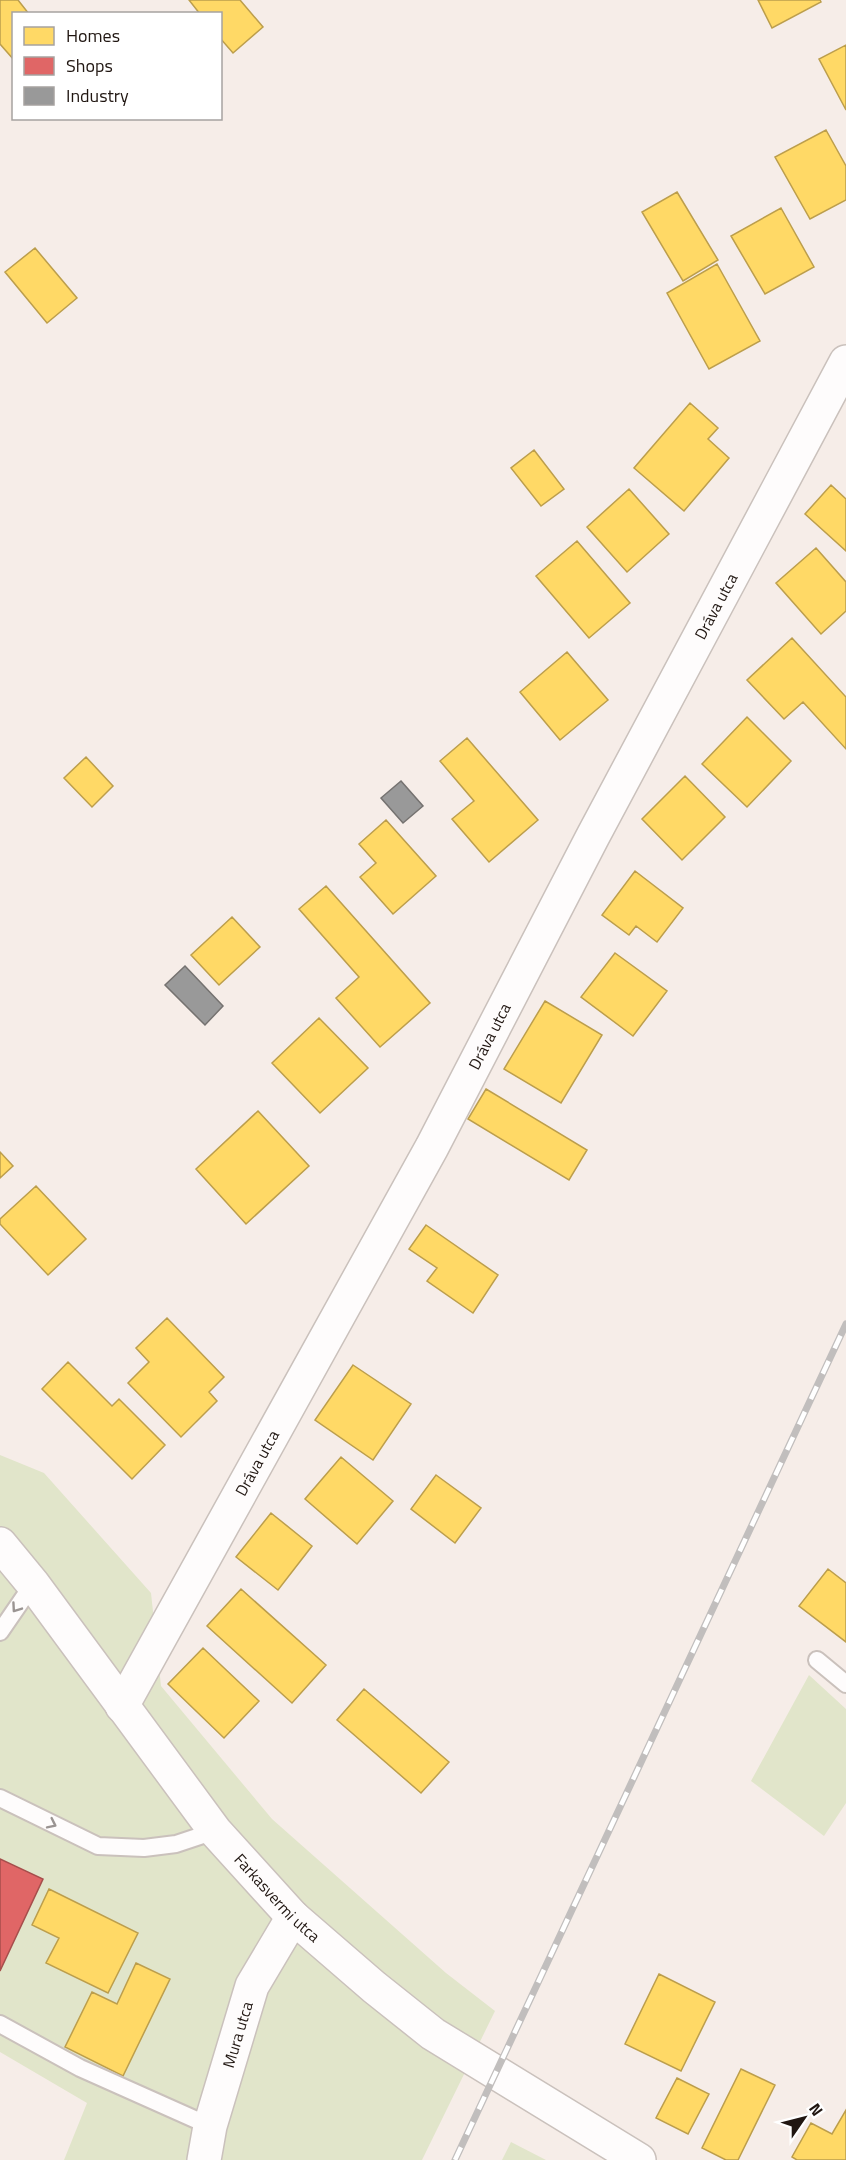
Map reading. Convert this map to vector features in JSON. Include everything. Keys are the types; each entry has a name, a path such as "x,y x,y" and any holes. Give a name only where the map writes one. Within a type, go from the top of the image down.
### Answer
{"street":[{"name":"Dráva utca","path":"122,1706 432,1147 593,836 846,362"},
{"name":"Farkasvermi utca","path":"0,1544 33,1584 214,1831 293,1917 433,2034 639,2160"},
{"name":"Mura utca","path":"204,2160 210,2126 252,1986 293,1917"}],"lane":[{"path":"0,1632 33,1584"},
{"path":"817,1660 846,1684"},
{"path":"0,1798 98,1846 144,1848 176,1844 214,1831"},
{"path":"0,2024 80,2068 210,2126"}],"green space":[{"path":"0,1455 44,1473 151,1593 161,1686 272,1819 446,1973 495,2011 422,2160 64,2160 87,2103 0,2052"},
{"path":"809,1675 846,1709 846,1803 824,1836 751,1781"},
{"path":"511,2142 546,2160 502,2160"}],"building: Homes":[{"path":"0,0 18,0 27,12 12,12 12,58 0,44"},
{"path":"189,0 240,0 263,27 233,53 222,40 222,12 198,12"},
{"path":"758,0 820,0 821,2 772,28"},
{"path":"846,45 846,110 819,59"},
{"path":"826,130 846,166 846,200 810,219 775,157"},
{"path":"677,192 718,260 683,281 642,212"},
{"path":"781,208 814,267 765,294 731,236"},
{"path":"35,248 77,298 47,323 5,272"},
{"path":"717,264 760,341 709,369 667,293"},
{"path":"690,403 718,428 708,439 729,458 684,511 634,468"},
{"path":"534,450 564,489 541,506 511,468"},
{"path":"831,485 846,499 846,551 805,514"},
{"path":"629,489 669,534 627,572 587,527"},
{"path":"577,541 630,603 589,638 536,576"},
{"path":"816,548 846,582 846,611 821,634 776,583"},
{"path":"792,638 846,697 846,749 803,702 784,719 747,680"},
{"path":"567,652 608,700 560,740 520,692"},
{"path":"747,717 791,761 747,807 702,764"},
{"path":"467,738 538,820 489,862 452,819 474,801 440,761"},
{"path":"86,757 113,786 92,807 64,778"},
{"path":"685,776 725,817 682,860 642,819"},
{"path":"386,820 436,876 393,914 360,877 376,863 359,844"},
{"path":"635,871 683,908 657,942 636,926 629,935 602,915"},
{"path":"326,886 430,1003 380,1047 336,998 359,977 299,909"},
{"path":"232,917 260,947 219,985 191,955"},
{"path":"615,953 667,991 633,1036 581,997"},
{"path":"545,1001 602,1035 561,1103 504,1069"},
{"path":"319,1018 368,1068 320,1113 272,1063"},
{"path":"486,1089 587,1150 569,1180 468,1119"},
{"path":"258,1111 309,1166 246,1224 196,1169"},
{"path":"0,1152 13,1166 0,1178"},
{"path":"36,1186 86,1239 48,1275 0,1224 0,1219"},
{"path":"426,1225 498,1275 473,1313 427,1281 437,1268 409,1249"},
{"path":"167,1318 224,1377 209,1392 217,1401 181,1437 128,1383 149,1362 136,1348"},
{"path":"68,1362 112,1406 119,1399 165,1445 132,1479 42,1389"},
{"path":"353,1365 411,1404 373,1460 315,1420"},
{"path":"341,1457 393,1501 357,1544 305,1499"},
{"path":"436,1475 481,1508 455,1543 411,1509"},
{"path":"271,1513 312,1546 278,1590 236,1557"},
{"path":"828,1569 846,1583 846,1642 799,1606"},
{"path":"241,1589 326,1665 292,1703 207,1626"},
{"path":"203,1648 259,1701 224,1738 168,1684"},
{"path":"364,1689 449,1762 421,1793 337,1720"},
{"path":"49,1889 138,1933 108,1993 46,1963 59,1938 32,1925"},
{"path":"136,1963 170,1979 123,2076 65,2047 92,1992 117,2004"},
{"path":"659,1974 715,2002 681,2071 625,2044"},
{"path":"741,2069 775,2085 738,2160 726,2160 702,2148"},
{"path":"677,2078 709,2094 688,2134 656,2118"},
{"path":"846,2110 846,2160 797,2160 792,2157 811,2123 832,2134"}],"building: Shops":[{"path":"0,1859 43,1879 0,1971"}],"building: Industry":[{"path":"401,781 423,806 403,823 381,798"},
{"path":"185,966 223,1006 205,1025 165,985"}],"railway":[{"path":"455,2160 846,1324"}]}
